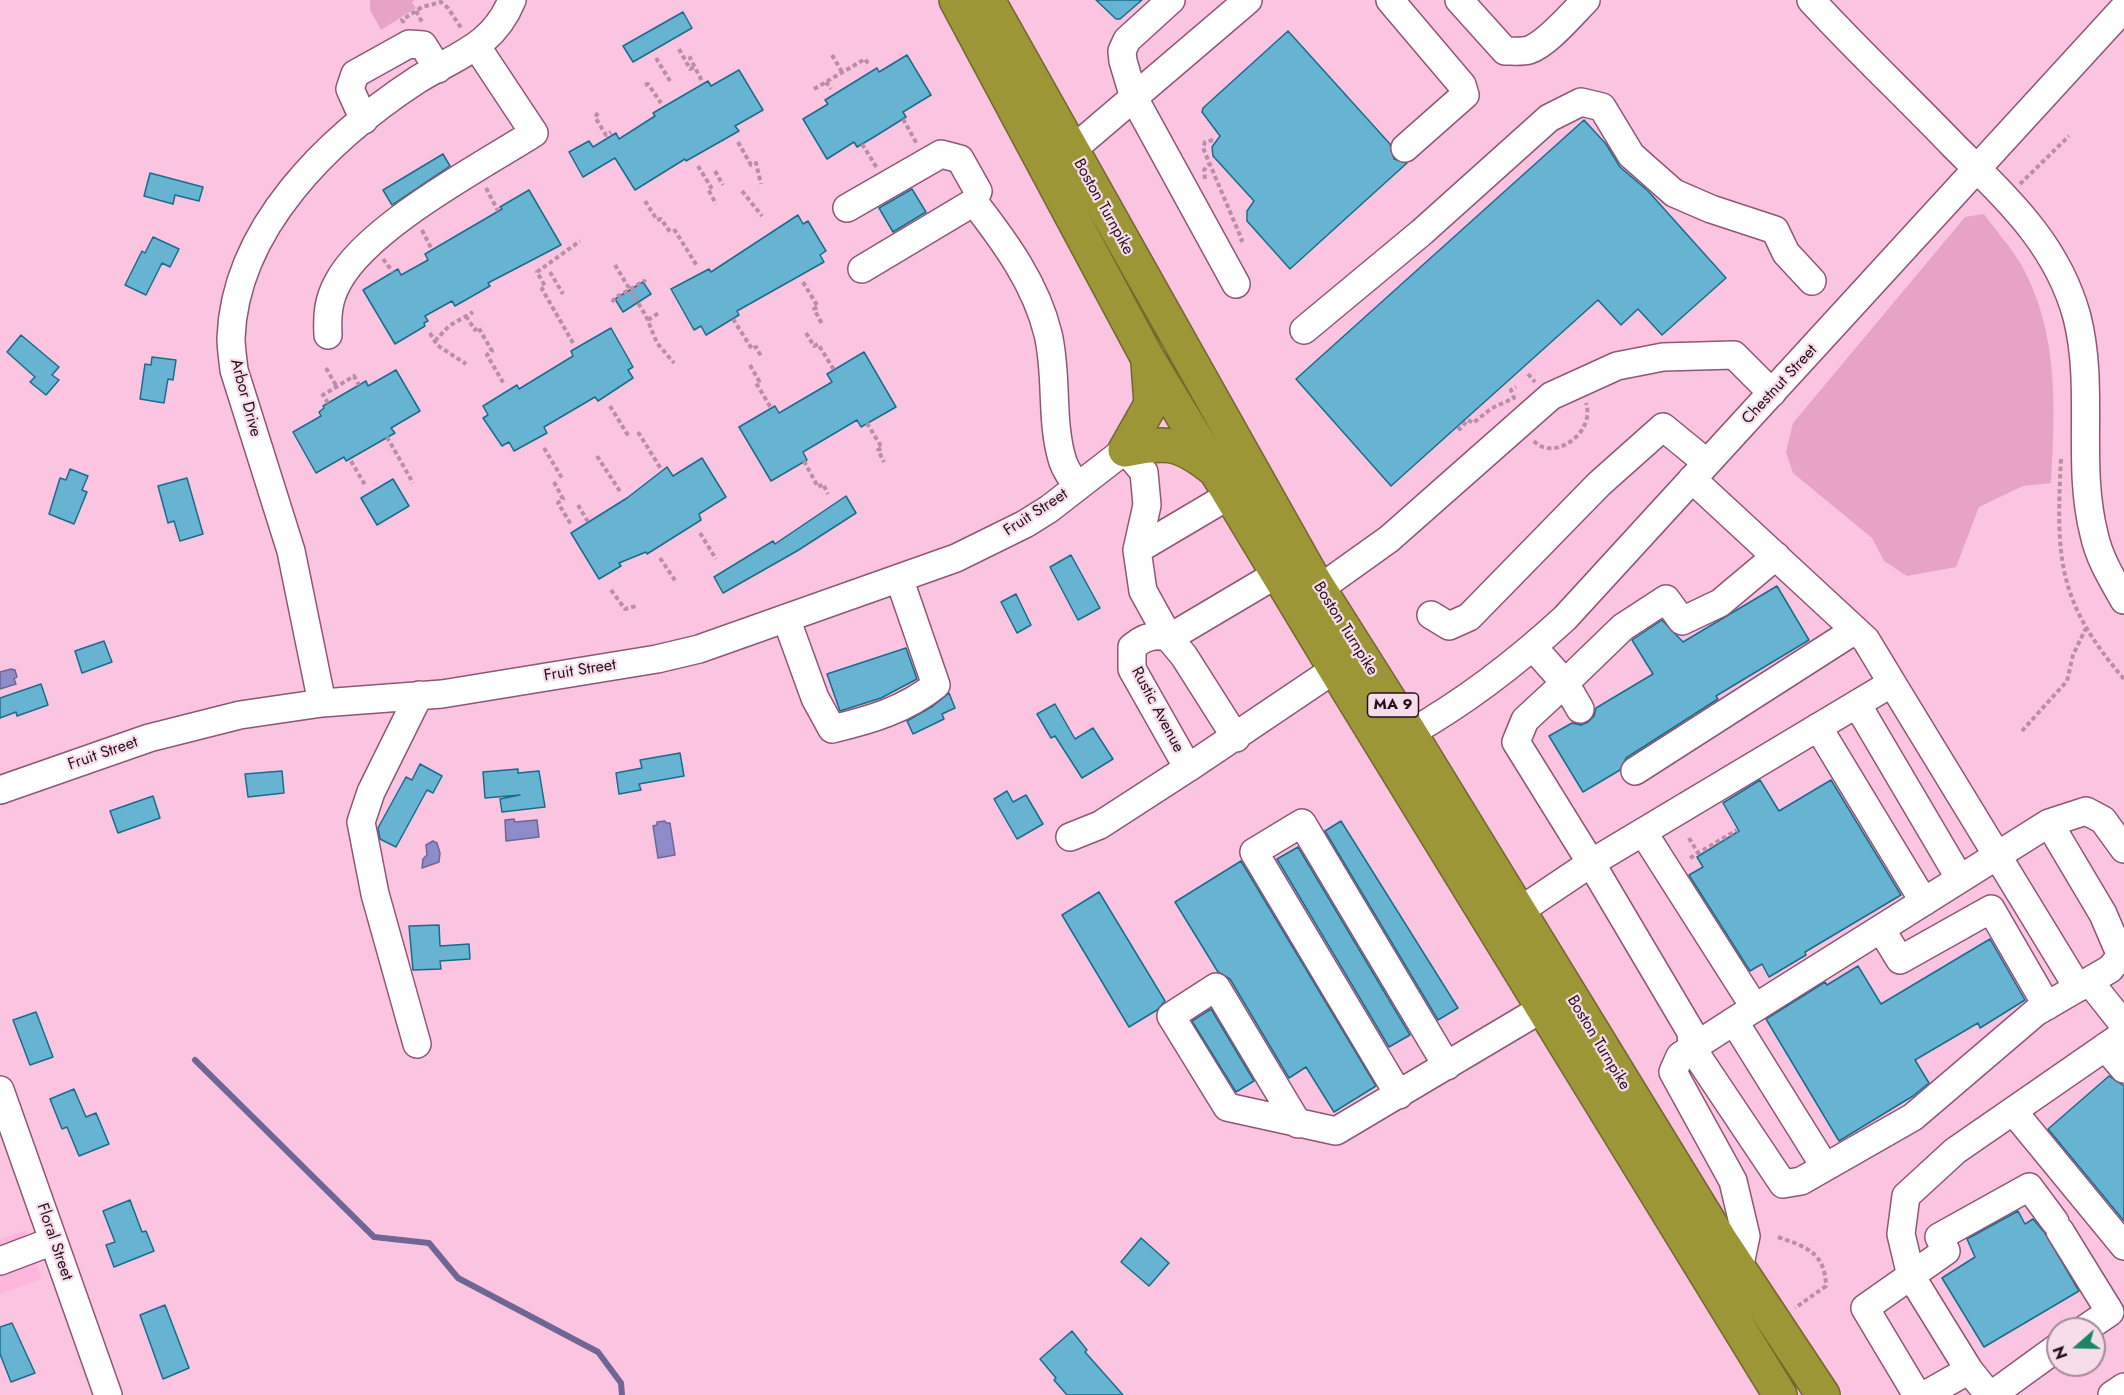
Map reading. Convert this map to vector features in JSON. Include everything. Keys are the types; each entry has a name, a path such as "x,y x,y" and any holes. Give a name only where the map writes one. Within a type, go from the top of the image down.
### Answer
{"highway":[{"name":"Boston Turnpike","path":"956,0 1148,357 1223,484 1780,1395"},
{"name":"Boston Turnpike","path":"988,0 1319,589 1740,1269 1823,1395"},
{"path":"1125,450 1151,404 1148,357"},
{"path":"1125,450 1160,443 1176,447 1201,460 1223,484"}],"street":[{"name":"Arbor Drive","path":"322,703 291,551 234,370 231,339 237,294 267,225 308,172 385,102 438,69 469,42 493,33 505,18 512,0"},
{"path":"1171,0 1127,40 1122,51 1134,98 1236,284"},
{"path":"1071,151 1248,0"},
{"path":"1390,0 1462,85 1465,95 1405,148"},
{"path":"1459,0 1505,51 1529,50 1541,43 1586,0"},
{"path":"1811,0 1977,169 2001,190 2047,246 2065,280 2085,357 2088,496 2094,534 2106,569 2124,600"},
{"name":"Chestnut Street","path":"1410,733 1465,700 1533,647 1565,618 2124,8"},
{"path":"328,335 329,301 350,262 366,246 413,210 534,133 469,42"},
{"path":"364,120 350,89 355,74 409,44 423,45 438,69"},
{"path":"1304,330 1422,232 1549,118 1581,102 1602,107 1631,155 1674,193 1711,209 1757,222 1775,230 1786,253 1812,281"},
{"path":"847,208 941,154 960,159 978,191 974,202 862,269"},
{"path":"974,202 1009,249 1038,304 1048,334 1052,359 1063,464 1077,486"},
{"path":"1319,589 1389,539 1551,396 1617,366 1664,357 1734,355 1772,393"},
{"path":"1431,615 1449,626 1469,617 1599,484 1663,427 1776,556 1866,640 2020,891 2084,984 2124,1025"},
{"path":"1125,450 1144,472 1147,505 1137,550 1143,591 1169,638 1184,656 1236,738"},
{"name":"Fruit Street","path":"0,790 150,738 240,715 322,703 442,694 657,659 699,649 956,558 1025,524 1125,450"},
{"path":"1137,550 1223,484"},
{"path":"1776,556 1719,603 1682,621 1666,599 1623,627 1525,720 1516,742 1691,1032 1692,1048 1783,1184 1801,1181 1913,1117 2047,1006 2110,969 2121,956 2103,914 2049,823"},
{"path":"1169,638 1277,573"},
{"path":"786,618 815,698 832,729 872,720 917,700 936,685 899,578"},
{"path":"1635,771 1855,630"},
{"name":"Rustic Avenue","path":"1169,638 1161,636 1141,639 1132,647 1132,669 1188,768 1236,738 1335,669"},
{"path":"1533,647 1564,683 1580,709"},
{"path":"1518,912 1591,863 1892,683"},
{"path":"417,1044 375,894 361,822 371,792 419,695"},
{"path":"1857,704 1960,879"},
{"path":"1818,727 1924,902"},
{"path":"1070,837 1100,825 1188,768"},
{"path":"1740,1269 1746,1236 1733,1180 1673,1072 1680,1056 2049,823 2086,811 2103,820 2124,849"},
{"path":"1399,1095 1254,852 1302,823 1448,1066"},
{"path":"1643,832 1825,1167"},
{"path":"1881,929 1900,960 2020,891"},
{"path":"1991,909 2047,1006"},
{"path":"1298,1124 1216,987 1171,1016 1227,1107 1298,1124 1336,1131 1543,1008"},
{"path":"2046,1355 1990,1395 1970,1370 1911,1276 1901,1234 1906,1197 1955,1151 2114,1041 2124,1069"},
{"name":"Floral Street","path":"0,1090 108,1395"},
{"path":"2013,1111 2124,1246"},
{"path":"1917,1395 1865,1308 1946,1251 1939,1237 2029,1187 2110,1312 2103,1317"},
{"path":"0,1261 53,1241"},
{"path":"1925,1395 1970,1370"},
{"path":"2112,1395 2124,1387"}],"path":[{"path":"403,21 416,11 441,2 448,8 469,42"},
{"path":"416,11 426,29"},
{"path":"679,49 690,69 695,67"},
{"path":"832,55 842,72"},
{"path":"692,57 690,58 702,81"},
{"path":"656,58 670,81"},
{"path":"814,89 865,59 869,65"},
{"path":"826,82 831,89"},
{"path":"645,85 648,84 661,103"},
{"path":"598,113 596,117 606,135 611,132"},
{"path":"2016,188 2069,136"},
{"path":"1213,140 1205,142 1203,148 1242,240 1219,254"},
{"path":"738,142 751,165 756,163 760,184"},
{"path":"699,166 711,187 708,189 716,204"},
{"path":"715,171 723,185"},
{"path":"482,183 498,211"},
{"path":"742,191 762,216"},
{"path":"645,201 657,220 661,219 672,231 697,266"},
{"path":"419,225 432,250"},
{"path":"573,342 548,302 543,289 545,286 537,272 580,241"},
{"path":"615,265 648,320 657,343 674,363"},
{"path":"550,272 563,294"},
{"path":"612,302 629,289 646,282"},
{"path":"803,282 818,307 814,309 822,324"},
{"path":"435,341 449,326 473,312"},
{"path":"648,320 660,312"},
{"path":"466,316 472,328 475,330 478,327 492,351 487,355 504,384"},
{"path":"733,319 752,349 756,347 762,358"},
{"path":"429,333 446,352 466,364"},
{"path":"806,333 814,346 818,344 834,370"},
{"path":"750,365 759,381 756,383 771,408"},
{"path":"326,368 337,387"},
{"path":"328,403 323,395 354,376 359,385"},
{"path":"1519,424 1538,446 1550,448 1565,445 1585,428 1588,417 1585,401 1573,386"},
{"path":"1458,427 1460,429 1468,420 1473,423 1492,408 1514,398 1512,390 1516,387"},
{"path":"610,406 629,437"},
{"path":"867,423 882,448 878,450 884,462"},
{"path":"638,432 661,469"},
{"path":"387,437 413,483"},
{"path":"544,448 562,477"},
{"path":"597,456 621,494"},
{"path":"2061,456 2059,546 2071,596 2086,627 2124,679"},
{"path":"351,461 365,485"},
{"path":"804,462 818,487 823,484 828,494"},
{"path":"554,482 563,499 558,503 572,526"},
{"path":"578,505 588,522"},
{"path":"700,533 716,559"},
{"path":"660,558 676,582"},
{"path":"611,590 625,609 636,606"},
{"path":"2022,731 2067,681 2073,655 2086,627"},
{"path":"1690,858 1737,830"},
{"path":"1689,838 1698,853"},
{"path":"1774,1321 1826,1286 1826,1271 1811,1249 1778,1238"}],"shaded area":[{"path":"370,0 415,0 412,2 416,8 381,30 370,10"},
{"path":"1984,214 2022,266 2043,318 2052,372 2051,483 2023,486 1979,507 1956,567 1907,576 1884,561 1872,538 1793,473 1786,452 1793,423 1965,217"},
{"path":"15,670 16,684 0,689 0,672"},
{"path":"514,819 515,822 537,820 539,837 506,841 505,820"},
{"path":"657,822 670,823 675,855 658,858 653,826 657,825"},
{"path":"433,841 437,843 440,853 439,862 422,868 423,859 427,855 426,845"},
{"path":"26,1230 42,1279 0,1294 0,1239"}],"building":[{"path":"1096,0 1142,0 1120,19 1116,19"},
{"path":"683,12 692,28 633,62 623,46"},
{"path":"1288,31 1390,144 1394,159 1407,163 1290,269 1247,221 1247,211 1254,201 1213,156 1212,147 1220,136 1202,112 1203,108"},
{"path":"907,55 931,95 903,112 906,117 874,137 857,147 854,142 827,159 803,119 828,104 825,100 877,68 879,72"},
{"path":"739,70 763,110 735,126 739,131 686,161 685,159 635,190 615,158 583,177 569,152 589,141 593,147 616,133 619,139 655,116 653,113 708,81 711,86"},
{"path":"1584,120 1606,144 1620,167 1648,191 1726,278 1662,335 1638,309 1621,325 1598,300 1391,486 1296,379"},
{"path":"443,154 450,166 392,205 383,190"},
{"path":"150,173 203,187 199,201 175,195 173,204 144,196"},
{"path":"912,189 926,212 893,232 879,208"},
{"path":"529,190 561,245 488,283 490,286 455,306 452,301 425,316 428,321 424,323 425,326 395,344 363,290 398,269 401,275 428,260 425,254 502,209 500,207"},
{"path":"798,215 803,224 808,221 826,251 820,255 824,262 737,311 739,315 706,335 701,326 694,330 671,289 709,269 711,272"},
{"path":"153,237 179,249 170,267 162,263 146,295 125,285 142,251 145,253"},
{"path":"643,282 651,294 623,312 615,299"},
{"path":"611,328 633,367 628,370 633,378 598,401 595,397 544,427 547,433 514,451 509,442 502,446 483,418 488,415 483,406 517,385 519,389 573,356 571,351"},
{"path":"21,335 59,367 52,375 59,380 46,395 30,382 35,377 7,352"},
{"path":"864,352 896,407 861,427 857,420 803,452 807,460 771,481 739,427 775,406 779,413 832,382 827,374"},
{"path":"152,357 176,360 173,380 168,379 164,403 140,399 145,364 151,365"},
{"path":"396,370 420,411 391,428 395,433 346,461 344,457 316,473 293,432 321,416 319,412 324,408 323,406 366,381 368,386"},
{"path":"702,458 726,497 699,514 701,520 647,554 646,552 619,563 621,566 599,579 571,533 627,498 667,467 673,476"},
{"path":"70,469 88,476 82,490 87,492 74,524 49,514 60,478 66,480"},
{"path":"187,478 203,534 180,541 174,521 168,523 158,486"},
{"path":"393,479 409,506 377,525 361,498"},
{"path":"846,496 856,513 797,551 723,593 714,577 773,541 775,544"},
{"path":"1071,555 1100,608 1078,620 1050,567"},
{"path":"1777,586 1809,640 1716,696 1718,699 1626,758 1620,770 1583,792 1549,736 1572,723 1581,725 1588,722 1594,716 1596,708 1653,674 1632,640 1662,620 1683,642"},
{"path":"1016,594 1031,625 1017,633 1001,602"},
{"path":"104,641 112,662 82,673 75,651"},
{"path":"906,648 917,679 881,698 840,711 827,674"},
{"path":"41,684 48,705 17,716 16,712 0,718 0,698"},
{"path":"949,693 955,708 942,714 944,719 913,734 907,721 933,706"},
{"path":"1055,704 1075,739 1093,728 1113,759 1082,778 1055,736 1051,738 1037,714"},
{"path":"680,753 684,776 639,784 641,790 619,794 616,773 642,768 640,760"},
{"path":"420,764 442,776 433,793 427,790 396,847 380,839 378,828 406,777 412,780"},
{"path":"518,769 518,773 539,771 545,807 502,812 500,799 520,795 485,798 483,772"},
{"path":"282,771 284,793 248,797 245,774"},
{"path":"1760,780 1779,811 1831,780 1901,895 1805,952 1806,955 1769,977 1762,964 1750,971 1689,875 1703,867 1697,857 1739,831 1723,803"},
{"path":"1007,791 1013,802 1026,795 1043,824 1017,839 994,799"},
{"path":"153,796 160,818 118,833 110,811"},
{"path":"1341,821 1458,1008 1438,1020 1325,831"},
{"path":"1298,847 1410,1035 1389,1047 1277,859"},
{"path":"1241,861 1376,1086 1334,1112 1306,1067 1289,1078 1230,979 1218,972 1175,902"},
{"path":"1099,892 1165,1001 1157,1010 1129,1027 1062,915"},
{"path":"439,925 440,946 469,944 470,959 440,961 441,969 413,970 409,926"},
{"path":"1990,939 2025,1000 1980,1028 1978,1023 1915,1060 1929,1083 1913,1096 1839,1141 1766,1019 1825,982 1827,985 1858,966 1881,1004"},
{"path":"1211,1009 1254,1081 1236,1092 1192,1021"},
{"path":"36,1012 53,1057 30,1065 13,1020"},
{"path":"2109,1076 2124,1086 2124,1221 2048,1129"},
{"path":"74,1089 86,1117 96,1113 109,1144 79,1156 67,1127 62,1129 50,1099"},
{"path":"130,1200 142,1232 146,1231 154,1251 114,1267 106,1245 115,1242 103,1211"},
{"path":"2018,1211 2025,1224 2033,1219 2045,1233 2079,1291 1984,1347 1942,1278 1975,1257 1967,1239"},
{"path":"1141,1238 1169,1263 1149,1286 1121,1262"},
{"path":"165,1305 189,1368 163,1379 140,1315"},
{"path":"12,1323 35,1373 11,1382 0,1354 0,1327"},
{"path":"1072,1331 1087,1350 1085,1352 1123,1395 1067,1395 1054,1380 1056,1378 1040,1359"}],"waterway":[{"path":"195,1060 374,1237 429,1243 458,1278 598,1352 621,1383 622,1395"}]}
